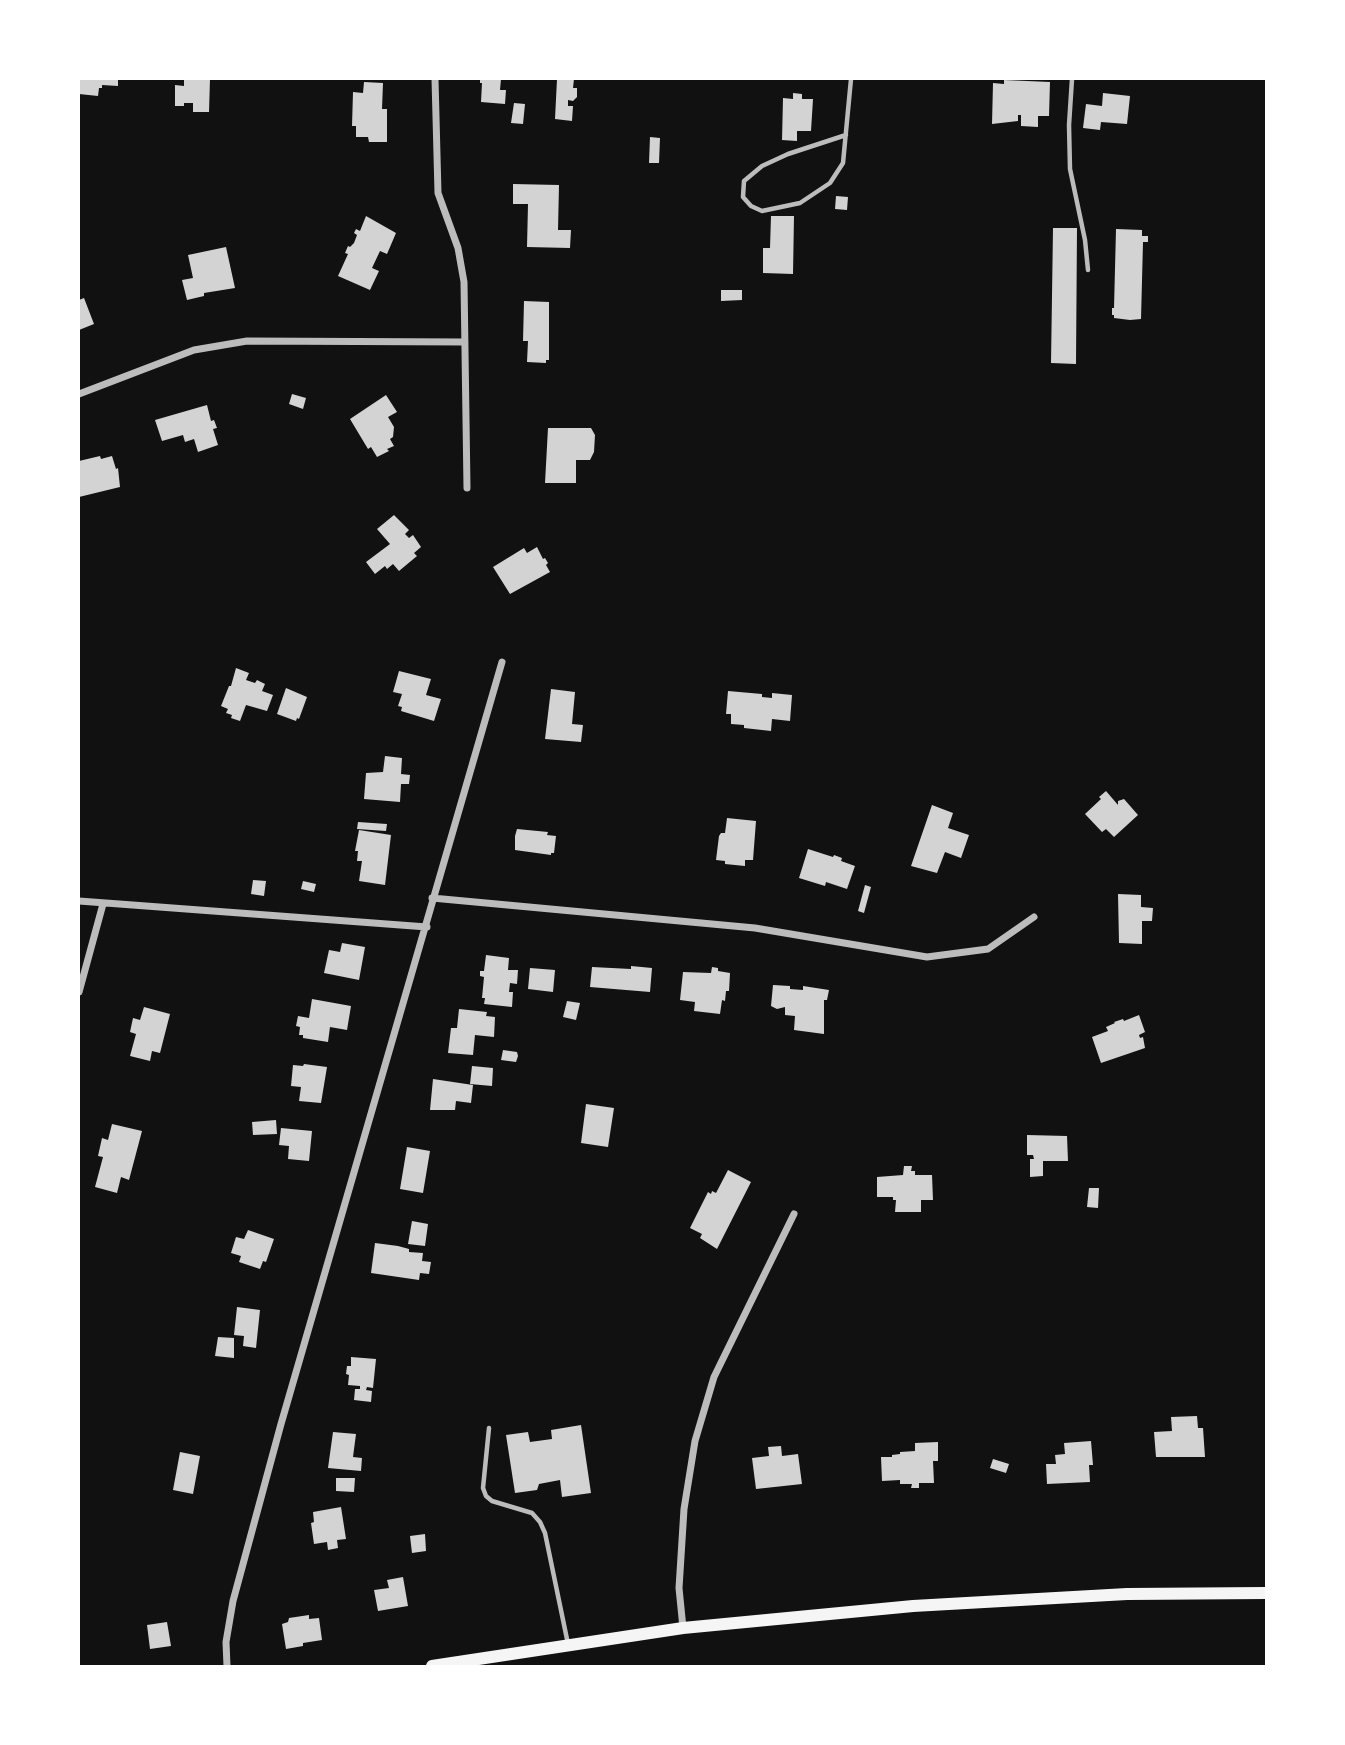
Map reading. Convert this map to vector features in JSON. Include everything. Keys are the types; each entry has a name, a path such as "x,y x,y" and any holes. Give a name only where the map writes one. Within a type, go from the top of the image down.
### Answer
{"main road":[{"path":"432,1666 683,1628 874,1609 1127,1594 1266,1593"}],"street":[{"path":"435,79 438,193 458,248 464,282 467,488"},
{"path":"79,394 194,350 247,341 465,342"},
{"path":"227,1666 226,1642 233,1601 281,1424 502,662"},
{"path":"432,898 755,928 927,957 988,949 1034,917"},
{"path":"79,901 427,927"},
{"path":"79,992 103,904"},
{"path":"683,1628 679,1588 684,1509 695,1441 714,1377 794,1214"}],"lane":[{"path":"846,135 788,154 762,166 744,181 743,197 751,206 762,211 800,203 830,183 843,163 846,135 851,79"},
{"path":"1072,79 1070,169 1085,240 1088,270"},
{"path":"489,1428 483,1488 492,1501 533,1513 540,1522 545,1533 568,1645"}],"building":[{"path":"79,79 118,79 118,86 102,85 98,96 79,94"},
{"path":"184,79 210,79 209,112 193,112 193,103 175,106 175,85 184,86"},
{"path":"480,79 501,79 500,90 506,90 505,104 481,102"},
{"path":"557,79 574,79 573,88 577,88 577,97 573,101 568,100 568,106 573,106 572,121 555,119"},
{"path":"1004,80 1050,82 1049,116 1038,116 1038,127 1021,126 1021,115 1018,115 1018,121 992,124 993,83 1004,84"},
{"path":"364,82 383,83 382,109 387,109 387,142 369,142 368,137 356,137 356,126 352,126 353,92 363,93"},
{"path":"793,93 802,94 802,99 813,99 811,131 797,131 797,141 782,140 783,98 793,99"},
{"path":"1103,93 1130,96 1127,124 1101,122 1100,130 1083,128 1086,104 1102,106"},
{"path":"514,103 525,104 523,124 511,123"},
{"path":"650,137 660,138 659,163 649,163"},
{"path":"513,184 559,185 558,230 571,230 570,248 527,247 528,204 513,204"},
{"path":"836,196 848,197 847,210 835,209"},
{"path":"366,216 396,233 387,254 380,251 372,268 379,271 370,290 338,276 348,254 345,253 348,246 354,243 357,235 354,233 356,229 360,231"},
{"path":"771,216 794,216 793,274 763,273 763,248 770,248"},
{"path":"1053,228 1077,228 1076,364 1051,363"},
{"path":"1116,229 1142,230 1142,236 1148,236 1148,242 1143,242 1141,319 1114,318 1112,315"},
{"path":"226,247 235,288 204,293 204,296 187,300 182,280 193,278 188,255"},
{"path":"721,290 742,290 742,300 721,301"},
{"path":"84,298 94,324 79,330 79,300"},
{"path":"524,301 549,302 549,360 546,360 546,363 527,362 528,341 523,341"},
{"path":"292,394 306,398 303,409 289,404"},
{"path":"386,395 397,412 388,417 394,427 393,437 390,439 394,446 377,457 371,447 368,449 350,419"},
{"path":"207,405 211,421 214,420 217,428 213,429 218,445 198,452 194,439 185,442 183,435 162,441 155,420"},
{"path":"548,428 591,428 595,435 594,452 590,460 576,460 576,483 545,483"},
{"path":"100,456 101,459 112,456 116,469 118,468 120,487 79,497 79,461"},
{"path":"394,515 409,530 405,534 409,538 413,535 421,547 414,553 417,556 399,571 393,564 387,569 385,566 375,574 366,562 390,544 377,529"},
{"path":"537,547 548,563 546,565 550,572 510,594 493,567 524,548 527,553"},
{"path":"236,668 249,673 246,680 255,683 257,680 265,684 262,691 273,695 267,711 246,705 240,721 231,718 232,715 226,713 228,709 221,706"},
{"path":"399,671 431,679 426,695 441,699 434,721 401,711 402,707 398,706 402,694 393,692"},
{"path":"286,688 307,697 296,721 277,714"},
{"path":"551,689 575,692 572,724 583,725 581,742 545,739"},
{"path":"728,691 762,694 762,697 772,698 772,693 792,695 790,721 772,719 771,731 731,724 731,714 726,714"},
{"path":"385,756 402,758 401,774 410,775 409,784 401,784 400,802 364,799 366,773 383,772"},
{"path":"1106,791 1118,805 1118,801 1124,799 1138,815 1114,837 1106,829 1102,832 1085,814"},
{"path":"932,805 953,813 948,828 969,835 961,858 945,852 937,873 911,866"},
{"path":"727,818 756,821 753,860 745,860 745,866 716,860 719,836 725,833"},
{"path":"358,822 387,824 386,831 357,829"},
{"path":"517,829 548,832 547,835 556,836 554,853 551,855 515,850"},
{"path":"359,830 391,835 385,885 359,881 362,861 357,861 358,851 355,851"},
{"path":"808,849 833,857 834,855 855,866 847,889 826,882 825,886 799,878"},
{"path":"253,880 266,881 264,896 251,894"},
{"path":"303,881 316,884 314,892 301,889"},
{"path":"865,885 871,887 864,913 858,911"},
{"path":"1118,894 1141,895 1141,907 1153,908 1152,921 1142,921 1142,944 1119,943"},
{"path":"342,943 365,947 359,980 324,973 329,950 340,952"},
{"path":"486,955 509,958 508,970 518,970 517,984 510,983 509,992 513,992 512,1007 484,1004 484,977 480,976 480,971 484,971"},
{"path":"631,966 652,968 650,992 590,987 592,967 631,969"},
{"path":"712,967 730,973 729,991 726,991 725,1001 722,1000 720,1014 694,1011 695,1002 680,1000 683,972 711,973"},
{"path":"530,968 555,970 553,992 528,989"},
{"path":"773,985 790,986 790,989 803,990 803,986 829,990 827,1000 824,1000 824,1034 794,1030 795,1016 785,1015 785,1007 777,1009 771,1006"},
{"path":"312,999 351,1006 347,1030 330,1027 328,1042 299,1035 300,1027 296,1026 298,1016 309,1018"},
{"path":"567,1001 580,1003 576,1020 563,1017"},
{"path":"144,1007 170,1014 160,1053 152,1051 150,1061 130,1056 136,1034 130,1032 133,1018 140,1020"},
{"path":"459,1009 487,1012 486,1016 495,1017 494,1037 475,1035 473,1055 448,1053 451,1028 457,1028"},
{"path":"1139,1015 1145,1032 1139,1035 1140,1038 1143,1037 1145,1048 1101,1063 1092,1037 1108,1031 1106,1027 1114,1022"},
{"path":"503,1050 517,1052 516,1062 501,1060"},
{"path":"293,1065 327,1067 321,1103 299,1101 301,1087 291,1086"},
{"path":"472,1066 493,1068 492,1086 470,1084"},
{"path":"433,1079 473,1085 471,1103 456,1101 455,1110 430,1110"},
{"path":"586,1104 614,1108 608,1147 581,1143"},
{"path":"276,1120 277,1134 253,1135 252,1122"},
{"path":"112,1124 142,1131 129,1180 121,1177 117,1193 95,1187 103,1157 98,1156 102,1138 108,1140"},
{"path":"281,1128 312,1131 309,1161 288,1159 289,1146 279,1145"},
{"path":"1027,1135 1067,1136 1068,1161 1043,1161 1043,1176 1030,1177 1030,1159 1034,1159 1033,1155 1027,1155"},
{"path":"407,1147 430,1151 423,1193 400,1189"},
{"path":"904,1166 912,1166 911,1171 915,1171 915,1175 932,1175 933,1200 921,1200 921,1212 895,1212 896,1200 893,1200 893,1197 877,1197 877,1177 903,1175"},
{"path":"728,1170 751,1182 717,1249 700,1238 702,1234 690,1228 708,1192 716,1193"},
{"path":"1089,1188 1099,1188 1098,1208 1087,1207"},
{"path":"412,1221 428,1224 425,1246 408,1244"},
{"path":"248,1230 274,1239 266,1262 263,1261 260,1269 239,1262 241,1256 231,1253 236,1237 244,1239"},
{"path":"375,1243 423,1253 422,1261 431,1262 429,1274 420,1273 419,1280 371,1273"},
{"path":"237,1307 260,1310 256,1348 243,1346 244,1336 234,1335"},
{"path":"218,1337 234,1338 234,1358 215,1356"},
{"path":"351,1357 376,1359 373,1388 367,1387 366,1390 372,1391 371,1402 354,1400 355,1389 360,1389 360,1386 348,1385 349,1375 346,1374 347,1366 351,1366"},
{"path":"1197,1416 1198,1428 1203,1428 1205,1457 1156,1457 1154,1432 1172,1431 1171,1417"},
{"path":"581,1425 591,1493 562,1497 560,1480 539,1484 537,1490 515,1493 506,1435 528,1432 530,1442 552,1439 551,1430"},
{"path":"333,1432 356,1434 353,1457 362,1458 361,1471 328,1468"},
{"path":"1091,1441 1093,1465 1089,1465 1090,1482 1047,1484 1046,1464 1056,1464 1055,1455 1065,1454 1064,1443"},
{"path":"938,1442 938,1461 933,1461 934,1483 919,1483 919,1488 911,1488 912,1484 900,1484 900,1480 882,1481 881,1457 915,1451 915,1443"},
{"path":"781,1446 782,1456 798,1454 802,1484 756,1489 752,1458 769,1456 768,1447"},
{"path":"180,1452 200,1456 193,1494 173,1490"},
{"path":"993,1459 1009,1464 1006,1473 990,1468"},
{"path":"336,1478 355,1478 354,1492 336,1491"},
{"path":"341,1507 346,1539 337,1540 338,1548 328,1550 327,1542 314,1544 311,1523 314,1522 313,1512"},
{"path":"425,1534 426,1551 412,1553 410,1536"},
{"path":"403,1577 408,1606 378,1611 374,1590 389,1588 387,1580"},
{"path":"309,1615 309,1619 319,1618 322,1640 286,1649 282,1624 288,1622 289,1618"},
{"path":"167,1622 171,1646 150,1649 147,1625"}]}
